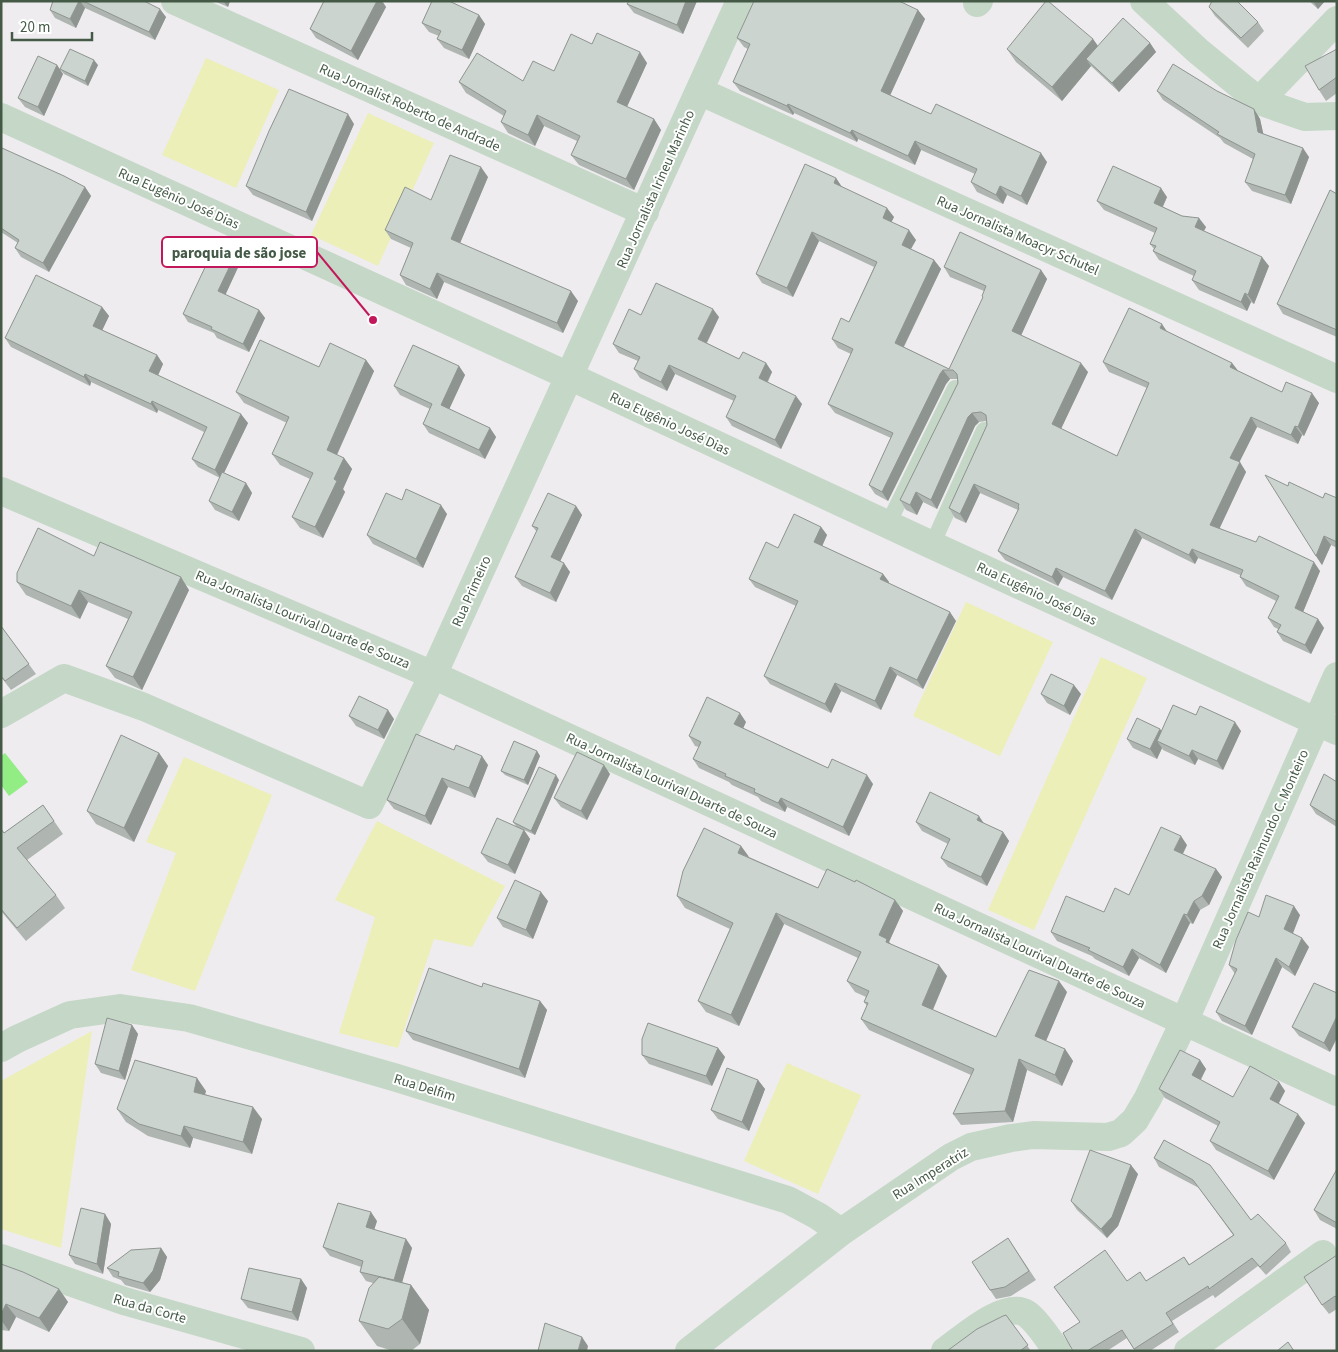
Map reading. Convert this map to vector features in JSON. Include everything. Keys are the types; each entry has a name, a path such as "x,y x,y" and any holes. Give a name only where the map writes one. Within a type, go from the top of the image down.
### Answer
{"street":[{"name":"Rua Jornalist Roberto de Andrade","path":"175,1 645,212"},
{"name":"Rua Jornalista Irineu Marinho","path":"569,376 740,1"},
{"path":"1144,1 1198,51 1260,101 1305,117 1337,116"},
{"path":"1260,101 1337,20"},
{"name":"Rua Jornalista Moacyr Schutel","path":"699,91 1337,379"},
{"name":"Rua Eugênio José Dias","path":"1,117 569,376 1326,726"},
{"name":"Rua Primeiro","path":"1,714 64,678 144,706 369,805 433,675 569,376"},
{"name":"Rua Jornalista Lourival Duarte de Souza","path":"1,491 433,675 1337,1092"},
{"name":"Rua Jornalista Raimundo C. Monteiro","path":"1184,1022 1326,726 1337,676"},
{"name":"Rua Delfim","path":"1,1048 70,1015 120,1008 189,1018 406,1081 788,1200 818,1216 841,1232"},
{"name":"Rua Imperatriz","path":"689,1351 841,1232 934,1167 971,1147 1026,1136 1108,1137 1121,1133 1135,1120 1148,1098 1184,1022"},
{"path":"1188,1351 1323,1254"},
{"name":"Rua da Corte","path":"1,1258 124,1301 300,1351"},
{"path":"945,1351 992,1317 1009,1310 1026,1313 1056,1351"}],"lane":[{"path":"888,524 955,388"},
{"path":"932,545 984,430"}],"shaded area":[{"path":"206,58 279,90 236,188 162,155"},
{"path":"368,113 434,143 378,266 311,235"},
{"path":"966,602 1053,642 1000,756 913,716"},
{"path":"1101,657 1147,678 1034,930 988,910"},
{"path":"5,753 28,782 9,796 1,785 1,756"},
{"path":"184,757 272,795 195,991 131,970 176,853 146,842"},
{"path":"377,821 505,886 472,947 434,939 398,1048 339,1033 375,917 335,900"},
{"path":"92,1031 61,1248 1,1229 1,1081"},
{"path":"787,1063 861,1095 818,1194 744,1161"}],"building":[{"path":"53,1 79,1 70,19 50,10"},
{"path":"83,1 144,1 160,9 149,32"},
{"path":"324,1 377,1 351,51 310,29"},
{"path":"432,1 449,1 479,15 462,50 437,39 441,31 422,23"},
{"path":"629,1 686,1 677,25 627,4"},
{"path":"754,1 899,1 918,10 881,91 931,114 936,104 1041,153 1021,196 1000,186 996,195 971,182 977,169 915,141 908,156 852,130 850,133 788,104 787,106 733,82 750,44 737,38"},
{"path":"1046,1 1093,39 1052,87 1007,49"},
{"path":"1212,1 1237,1 1258,22 1241,38 1209,7"},
{"path":"1123,18 1150,43 1112,83 1086,59"},
{"path":"597,33 640,52 617,102 654,119 626,179 571,155 580,136 537,115 528,135 501,122 506,111 459,82 477,53 523,81 533,61 554,71 571,34 592,44"},
{"path":"70,49 94,60 85,81 60,69"},
{"path":"1337,49 1337,77 1319,90 1305,66"},
{"path":"38,56 57,65 38,107 18,98"},
{"path":"1173,64 1217,91 1254,109 1258,132 1303,148 1285,195 1245,182 1255,154 1217,134 1219,132 1157,91"},
{"path":"289,89 348,114 306,212 246,186"},
{"path":"2,148 85,187 43,263 15,248 19,240 1,228"},
{"path":"450,155 481,167 451,239 571,291 557,323 437,273 430,289 400,275 413,243 385,230 405,187 431,200"},
{"path":"805,164 836,178 834,183 887,208 883,218 909,230 902,245 934,260 895,343 949,369 983,297 986,286 944,267 960,232 1041,270 1012,331 1081,363 1052,424 1117,456 1149,383 1103,362 1129,308 1162,324 1160,328 1232,363 1230,367 1282,392 1286,382 1312,393 1298,427 1295,426 1291,435 1251,417 1230,458 1240,462 1210,525 1256,542 1259,536 1314,562 1295,608 1318,619 1305,645 1277,632 1281,625 1268,618 1279,596 1240,577 1243,570 1192,549 1189,555 1135,529 1105,591 1056,568 1052,577 998,551 1019,508 1019,504 974,484 960,514 949,508 987,425 986,415 981,412 972,413 968,417 931,500 916,492 910,505 900,500 958,383 957,374 953,370 943,370 940,374 882,492 869,485 893,433 828,404 853,349 832,339 841,318 849,322 877,262 812,232 787,288 756,274"},
{"path":"1113,166 1161,188 1154,203 1182,216 1199,218 1195,227 1262,257 1248,295 1245,293 1241,302 1192,280 1196,271 1153,251 1156,246 1150,244 1157,228 1097,201"},
{"path":"1330,190 1337,194 1337,330 1277,304"},
{"path":"216,244 236,253 218,291 259,310 243,344 183,314"},
{"path":"36,275 102,307 93,326 157,355 149,371 241,414 215,470 192,459 207,427 152,401 151,404 85,374 84,377 5,338"},
{"path":"656,283 713,309 698,339 739,359 743,352 766,363 759,378 796,396 775,440 726,417 736,396 669,365 661,382 634,369 640,357 613,344 629,309 641,315"},
{"path":"260,340 319,367 330,343 366,360 327,450 344,458 334,479 337,481 315,527 292,517 313,473 272,454 289,417 236,392"},
{"path":"413,345 459,366 441,405 490,428 479,450 423,424 432,404 394,386"},
{"path":"222,472 246,483 232,512 209,501"},
{"path":"1265,475 1288,486 1289,482 1323,498 1325,493 1337,498 1337,542 1324,536 1316,556"},
{"path":"406,489 441,505 416,559 367,535 386,493 402,500"},
{"path":"548,493 576,506 551,557 564,563 550,593 515,577 538,528 532,526"},
{"path":"794,514 821,527 814,542 883,574 880,579 950,612 917,680 890,667 875,701 835,683 825,704 764,676 798,601 749,579 766,542 778,548"},
{"path":"38,528 94,556 100,542 181,577 133,677 106,666 132,612 79,590 71,606 17,582 17,573"},
{"path":"1,626 29,664 5,681 1,676"},
{"path":"1051,674 1074,685 1064,706 1041,694"},
{"path":"359,696 388,710 378,730 349,716"},
{"path":"707,697 740,713 734,724 828,768 832,759 867,775 843,827 781,798 778,803 754,792 755,789 693,759 701,742 689,736"},
{"path":"1173,705 1196,715 1200,706 1235,722 1217,761 1192,750 1189,756 1157,741"},
{"path":"1137,718 1160,729 1150,749 1127,739"},
{"path":"416,734 454,750 456,745 482,756 469,788 442,778 425,816 387,800"},
{"path":"121,735 159,753 124,828 87,811"},
{"path":"514,741 537,751 524,780 501,771"},
{"path":"577,752 604,765 581,811 554,798"},
{"path":"539,767 556,775 531,831 513,822"},
{"path":"1324,774 1337,782 1337,822 1310,805"},
{"path":"930,792 979,816 977,820 1003,832 981,877 941,858 950,839 916,822"},
{"path":"43,805 54,821 17,848 56,895 17,928 1,909 1,829 4,833"},
{"path":"497,818 524,830 508,865 481,853"},
{"path":"1161,827 1181,836 1174,850 1216,869 1202,896 1194,901 1187,915 1184,914 1160,965 1132,949 1123,967 1088,950 1090,948 1051,932 1066,896 1104,912 1115,888 1129,895"},
{"path":"704,828 741,846 738,853 818,888 827,869 855,882 856,880 895,900 879,935 887,939 886,942 939,965 922,1005 996,1037 1029,970 1059,981 1035,1036 1065,1049 1055,1075 1019,1059 1005,1111 953,1114 974,1069 861,1019 868,1003 864,1002 869,991 847,981 861,952 776,913 731,1015 698,1001 733,923 677,896 683,871"},
{"path":"515,880 541,892 526,930 497,918"},
{"path":"1266,895 1294,906 1284,929 1302,938 1289,967 1276,958 1245,1026 1216,1012 1237,969 1229,965 1236,940 1248,912 1259,917"},
{"path":"429,968 482,987 483,983 540,1001 519,1069 406,1031"},
{"path":"1314,983 1337,993 1337,1016 1324,1043 1292,1027"},
{"path":"107,1018 132,1025 119,1071 95,1064"},
{"path":"648,1023 718,1048 706,1076 642,1055 642,1039"},
{"path":"1180,1050 1200,1060 1192,1075 1233,1097 1250,1066 1279,1082 1270,1099 1298,1114 1268,1171 1210,1141 1220,1122 1159,1089"},
{"path":"135,1060 197,1078 194,1092 253,1107 243,1142 184,1126 181,1136 139,1124 117,1109"},
{"path":"727,1068 758,1080 742,1122 711,1110"},
{"path":"1164,1140 1210,1165 1251,1220 1258,1214 1286,1243 1260,1267 1252,1258 1209,1289 1208,1286 1166,1313 1173,1324 1134,1349 1122,1330 1087,1351 1073,1351 1063,1333 1080,1322 1054,1287 1105,1250 1127,1281 1140,1272 1146,1281 1184,1257 1189,1265 1234,1235 1193,1180 1154,1158"},
{"path":"1090,1150 1131,1165 1112,1217 1101,1229 1071,1201"},
{"path":"1337,1169 1337,1223 1314,1210"},
{"path":"338,1203 371,1212 366,1227 406,1239 394,1280 360,1272 363,1261 323,1247"},
{"path":"81,1208 105,1214 97,1264 69,1255"},
{"path":"1008,1238 1029,1271 1005,1287 990,1290 972,1262"},
{"path":"161,1248 153,1271 143,1283 118,1276 119,1272 107,1268 131,1250"},
{"path":"1337,1255 1337,1298 1335,1296 1322,1305 1304,1277"},
{"path":"1,1264 59,1289 39,1318 6,1304 1,1314"},
{"path":"249,1268 301,1279 292,1312 241,1299"},
{"path":"379,1277 411,1285 402,1319 388,1329 359,1321 369,1288"},
{"path":"1006,1315 1028,1345 1020,1351 947,1351 977,1329"},
{"path":"545,1323 582,1337 578,1351 538,1351"},
{"path":"1288,1342 1294,1351 1277,1351"}],"place":[{"name":"paroquia de são jose","path":"373,320"}]}
